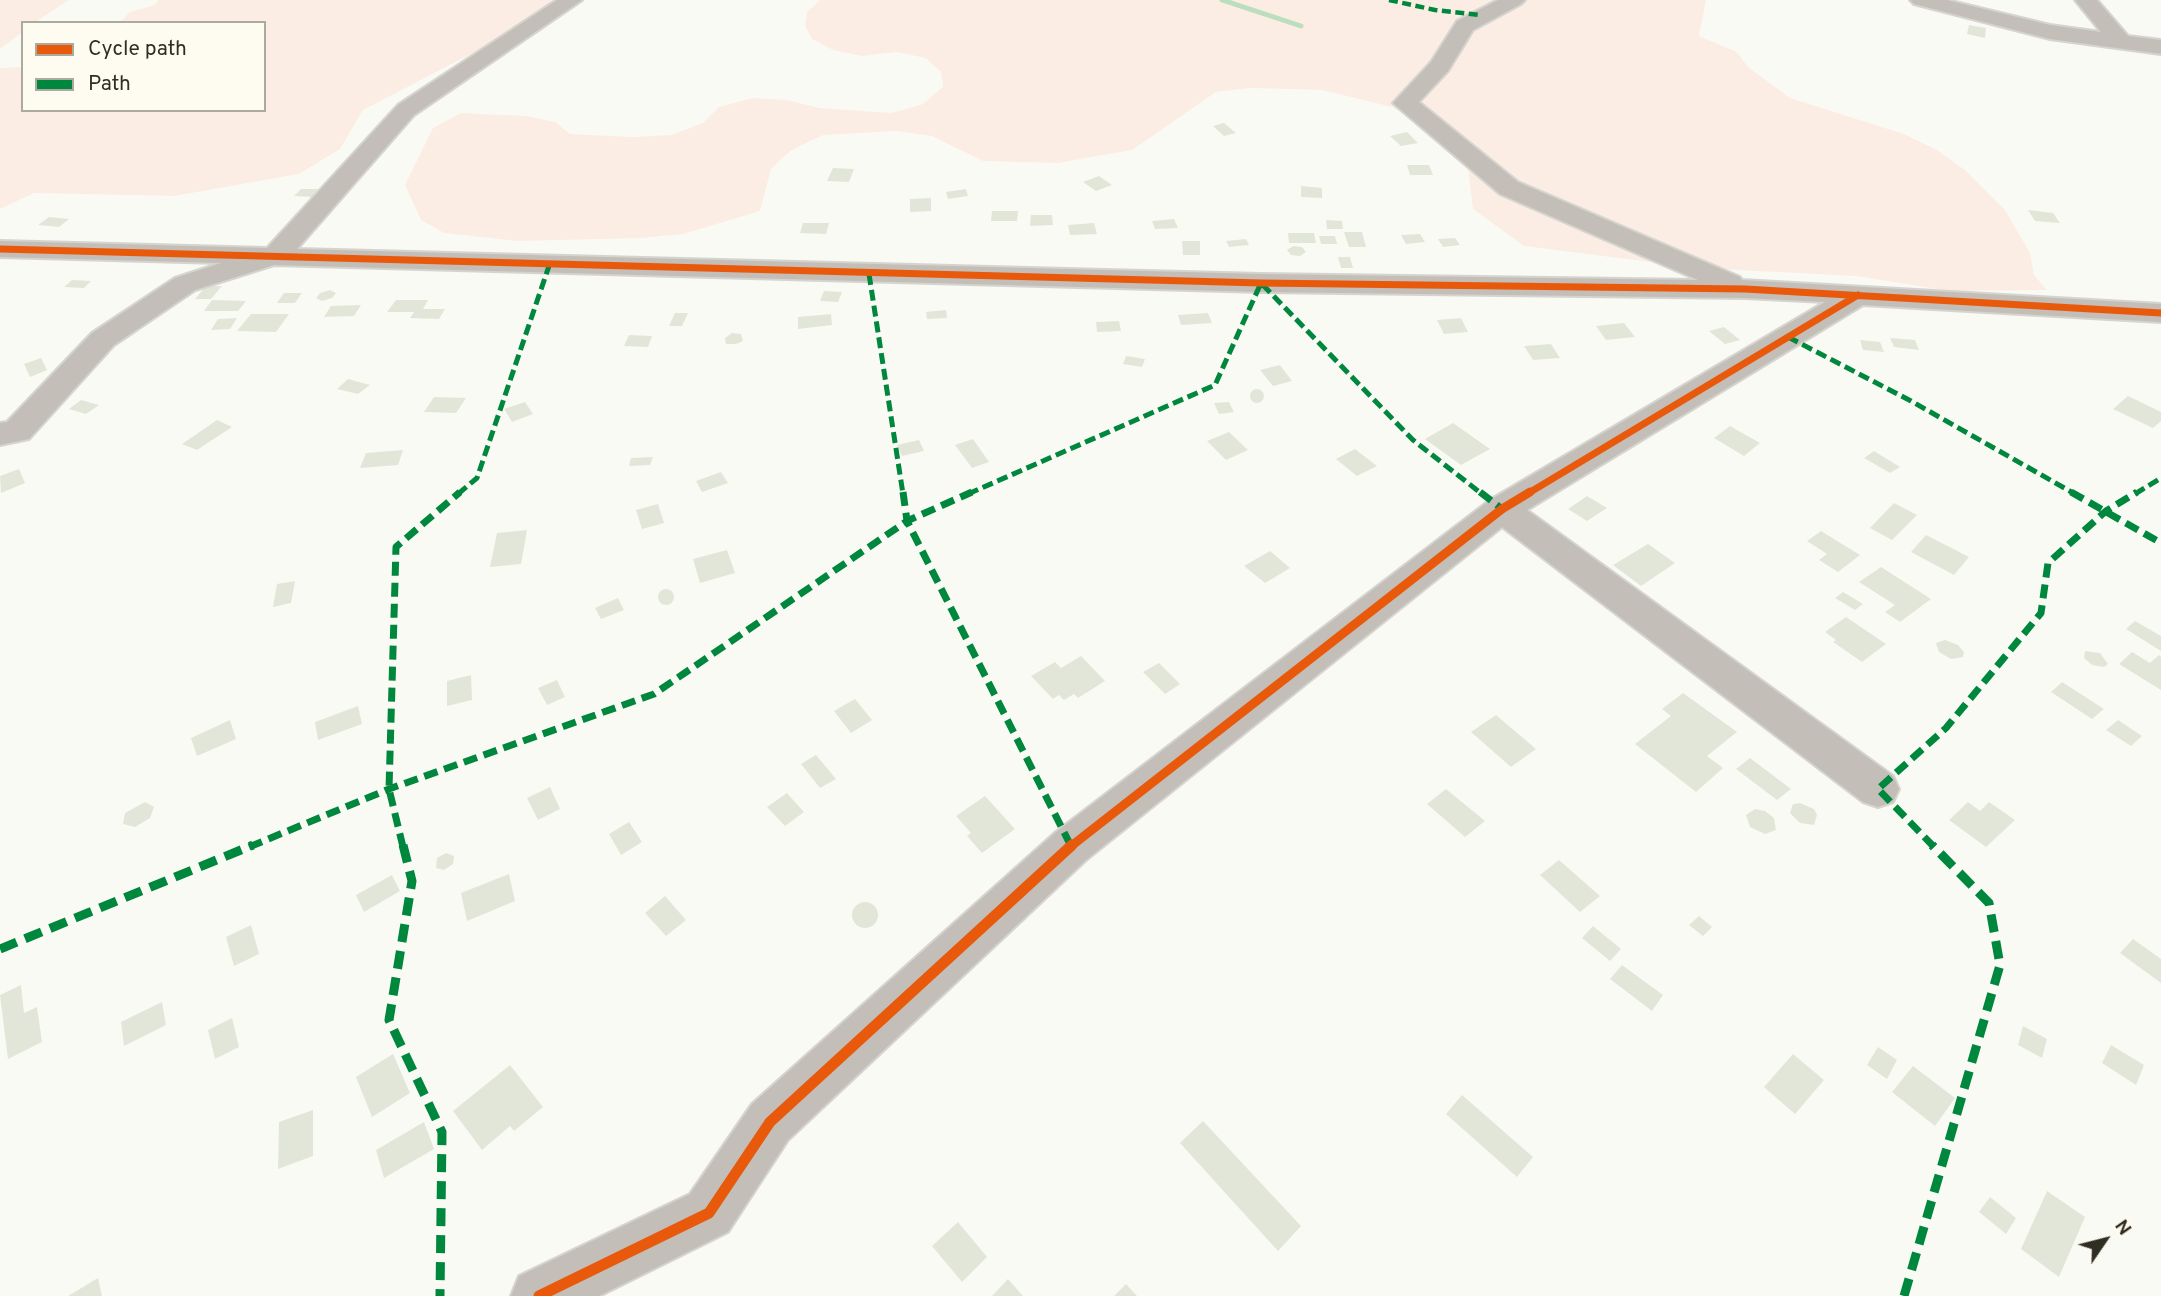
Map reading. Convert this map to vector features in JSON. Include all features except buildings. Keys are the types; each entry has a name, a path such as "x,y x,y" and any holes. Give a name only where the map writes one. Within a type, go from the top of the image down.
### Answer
{"street":[{"path":"0,435 17,431 103,338 185,284 276,255 407,110 571,0"},
{"path":"1514,0 1465,26 1440,66 1405,103 1509,188 1745,289"},
{"path":"1921,0 2050,32 2161,47"},
{"path":"2086,0 2122,42"},
{"path":"0,249 1261,283 1745,289 2161,313"},
{"path":"539,1296 709,1213 770,1122 1071,846 1502,509 1858,295"},
{"path":"1502,509 1878,789"}],"shaded area":[{"path":"0,0 69,0 37,21 21,21 21,33 0,49"},
{"path":"158,0 559,0 529,24 363,110 340,149 299,174 174,196 34,193 0,209 0,68 21,67 21,112 266,112 266,21 121,21 130,12 155,5"},
{"path":"820,0 1706,0 1699,36 1737,52 1748,67 1790,98 1904,134 1937,150 1965,170 2005,210 2030,253 2034,275 2047,290 1950,291 1856,276 1698,268 1524,246 1473,209 1466,151 1448,134 1392,107 1322,90 1250,88 1216,92 1132,150 1058,163 983,161 932,136 897,131 823,135 790,151 771,169 760,211 683,234 642,238 517,241 444,233 421,220 405,185 433,128 461,113 526,116 555,122 570,134 633,137 671,135 703,123 719,107 753,98 787,100 819,108 892,113 923,104 943,87 941,72 926,58 896,52 862,56 833,50 812,39 805,26 807,12"}],"waterway":[{"path":"1222,0 1301,26"}],"marked path":[{"path":"1389,0 1435,10 1481,15"},
{"path":"440,1296 442,1132 389,1020 412,881 389,789 396,547 477,478 550,263"},
{"path":"869,274 907,521 1071,846"},
{"path":"0,949 389,789 654,694 907,521 1215,385 1261,283 1413,440 1502,509"},
{"path":"1788,337 1911,401 2161,543"},
{"path":"1904,1296 2000,965 1989,903 1878,789 1946,728 2041,613 2048,563 2106,511 2161,478"}],"cycle path":[{"path":"0,249 1261,283 1745,289 2161,313"},
{"path":"539,1296 709,1213 770,1122 1071,846 1502,509 1858,295"}]}
